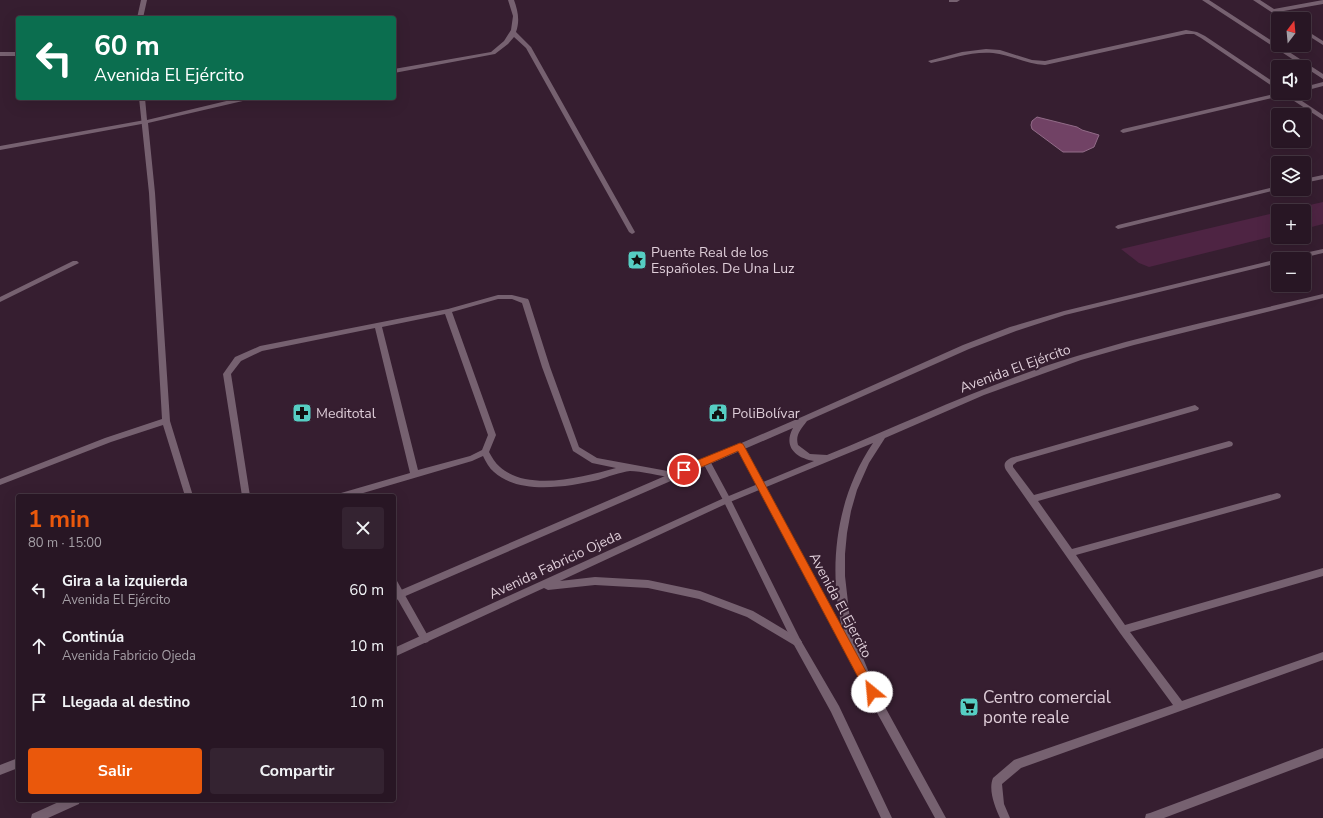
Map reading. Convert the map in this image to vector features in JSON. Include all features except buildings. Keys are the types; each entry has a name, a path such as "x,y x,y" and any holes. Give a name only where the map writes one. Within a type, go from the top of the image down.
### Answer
{"street":[{"path":"140,16 144,0"},
{"path":"396,71 494,53 502,47 513,33 516,15 511,0"},
{"path":"951,1 957,0"},
{"path":"1205,0 1323,77"},
{"path":"1256,0 1274,11 1323,2"},
{"path":"931,61 985,51 994,51 1034,64 1044,63 1186,32 1195,33 1203,37 1271,83"},
{"path":"513,33 528,47 632,232"},
{"path":"1311,35 1323,43"},
{"path":"0,54 16,54"},
{"path":"1311,87 1323,84"},
{"path":"1123,131 1271,96"},
{"path":"142,100 152,194 166,421 187,494"},
{"path":"0,148 145,122 238,100"},
{"path":"1296,100 1323,118"},
{"path":"1311,180 1323,177"},
{"path":"1118,227 1271,190"},
{"path":"1311,254 1323,251"},
{"path":"0,300 75,263"},
{"path":"425,639 397,596 706,460 807,418 966,347 1013,329 1064,313 1271,263"},
{"name":"Avenida El Ejército","path":"727,500 981,393 1078,358 1134,342 1323,296"},
{"path":"246,494 227,374 238,359 260,349 448,311 498,297 512,297 525,301 546,367 576,448 595,461 674,475"},
{"path":"347,494 472,458 485,452 492,435 448,311"},
{"path":"378,325 415,475"},
{"path":"1180,706 1123,630 1032,499 1008,468 1009,463 1196,408"},
{"path":"807,418 797,426 792,435 794,445 802,454 815,458 828,458"},
{"path":"0,482 108,440 166,421"},
{"path":"872,692 851,641 841,592 840,546 847,505 861,468 882,436"},
{"path":"1032,499 1229,444"},
{"name":"Avenida El Ejercito","path":"740,446 941,818"},
{"path":"485,452 496,469 514,480 548,485 586,480 630,468"},
{"path":"706,460 797,642 835,709 888,818"},
{"path":"370,487 373,494"},
{"path":"1070,553 1277,496"},
{"name":"Avenida Fabricio Ojeda","path":"396,652 542,587 727,500"},
{"path":"1123,630 1323,572"},
{"path":"542,587 595,581 626,582 648,584 700,595 750,614 797,642"},
{"path":"1006,818 999,804 997,782 1018,764 1323,656"},
{"path":"1150,818 1323,753"},
{"path":"0,770 16,764"},
{"path":"36,818 72,802"}],"shaded area":[{"path":"1037,117 1077,127 1099,135 1094,147 1083,152 1063,152 1032,129 1032,121"},
{"path":"1323,202 1323,224 1311,227 1311,205"},
{"path":"1271,214 1271,237 1149,267 1139,263 1121,249"}],"place":[{"name":"Puente Real de los Españoles. De Una Luz","path":"637,260"},
{"name":"Meditotal","path":"302,413"},
{"name":"PoliBolívar","path":"718,413"},
{"name":"Centro comercial ponte reale","path":"969,707"}],"route":[{"path":"684,470 740,446 872,692"}]}
